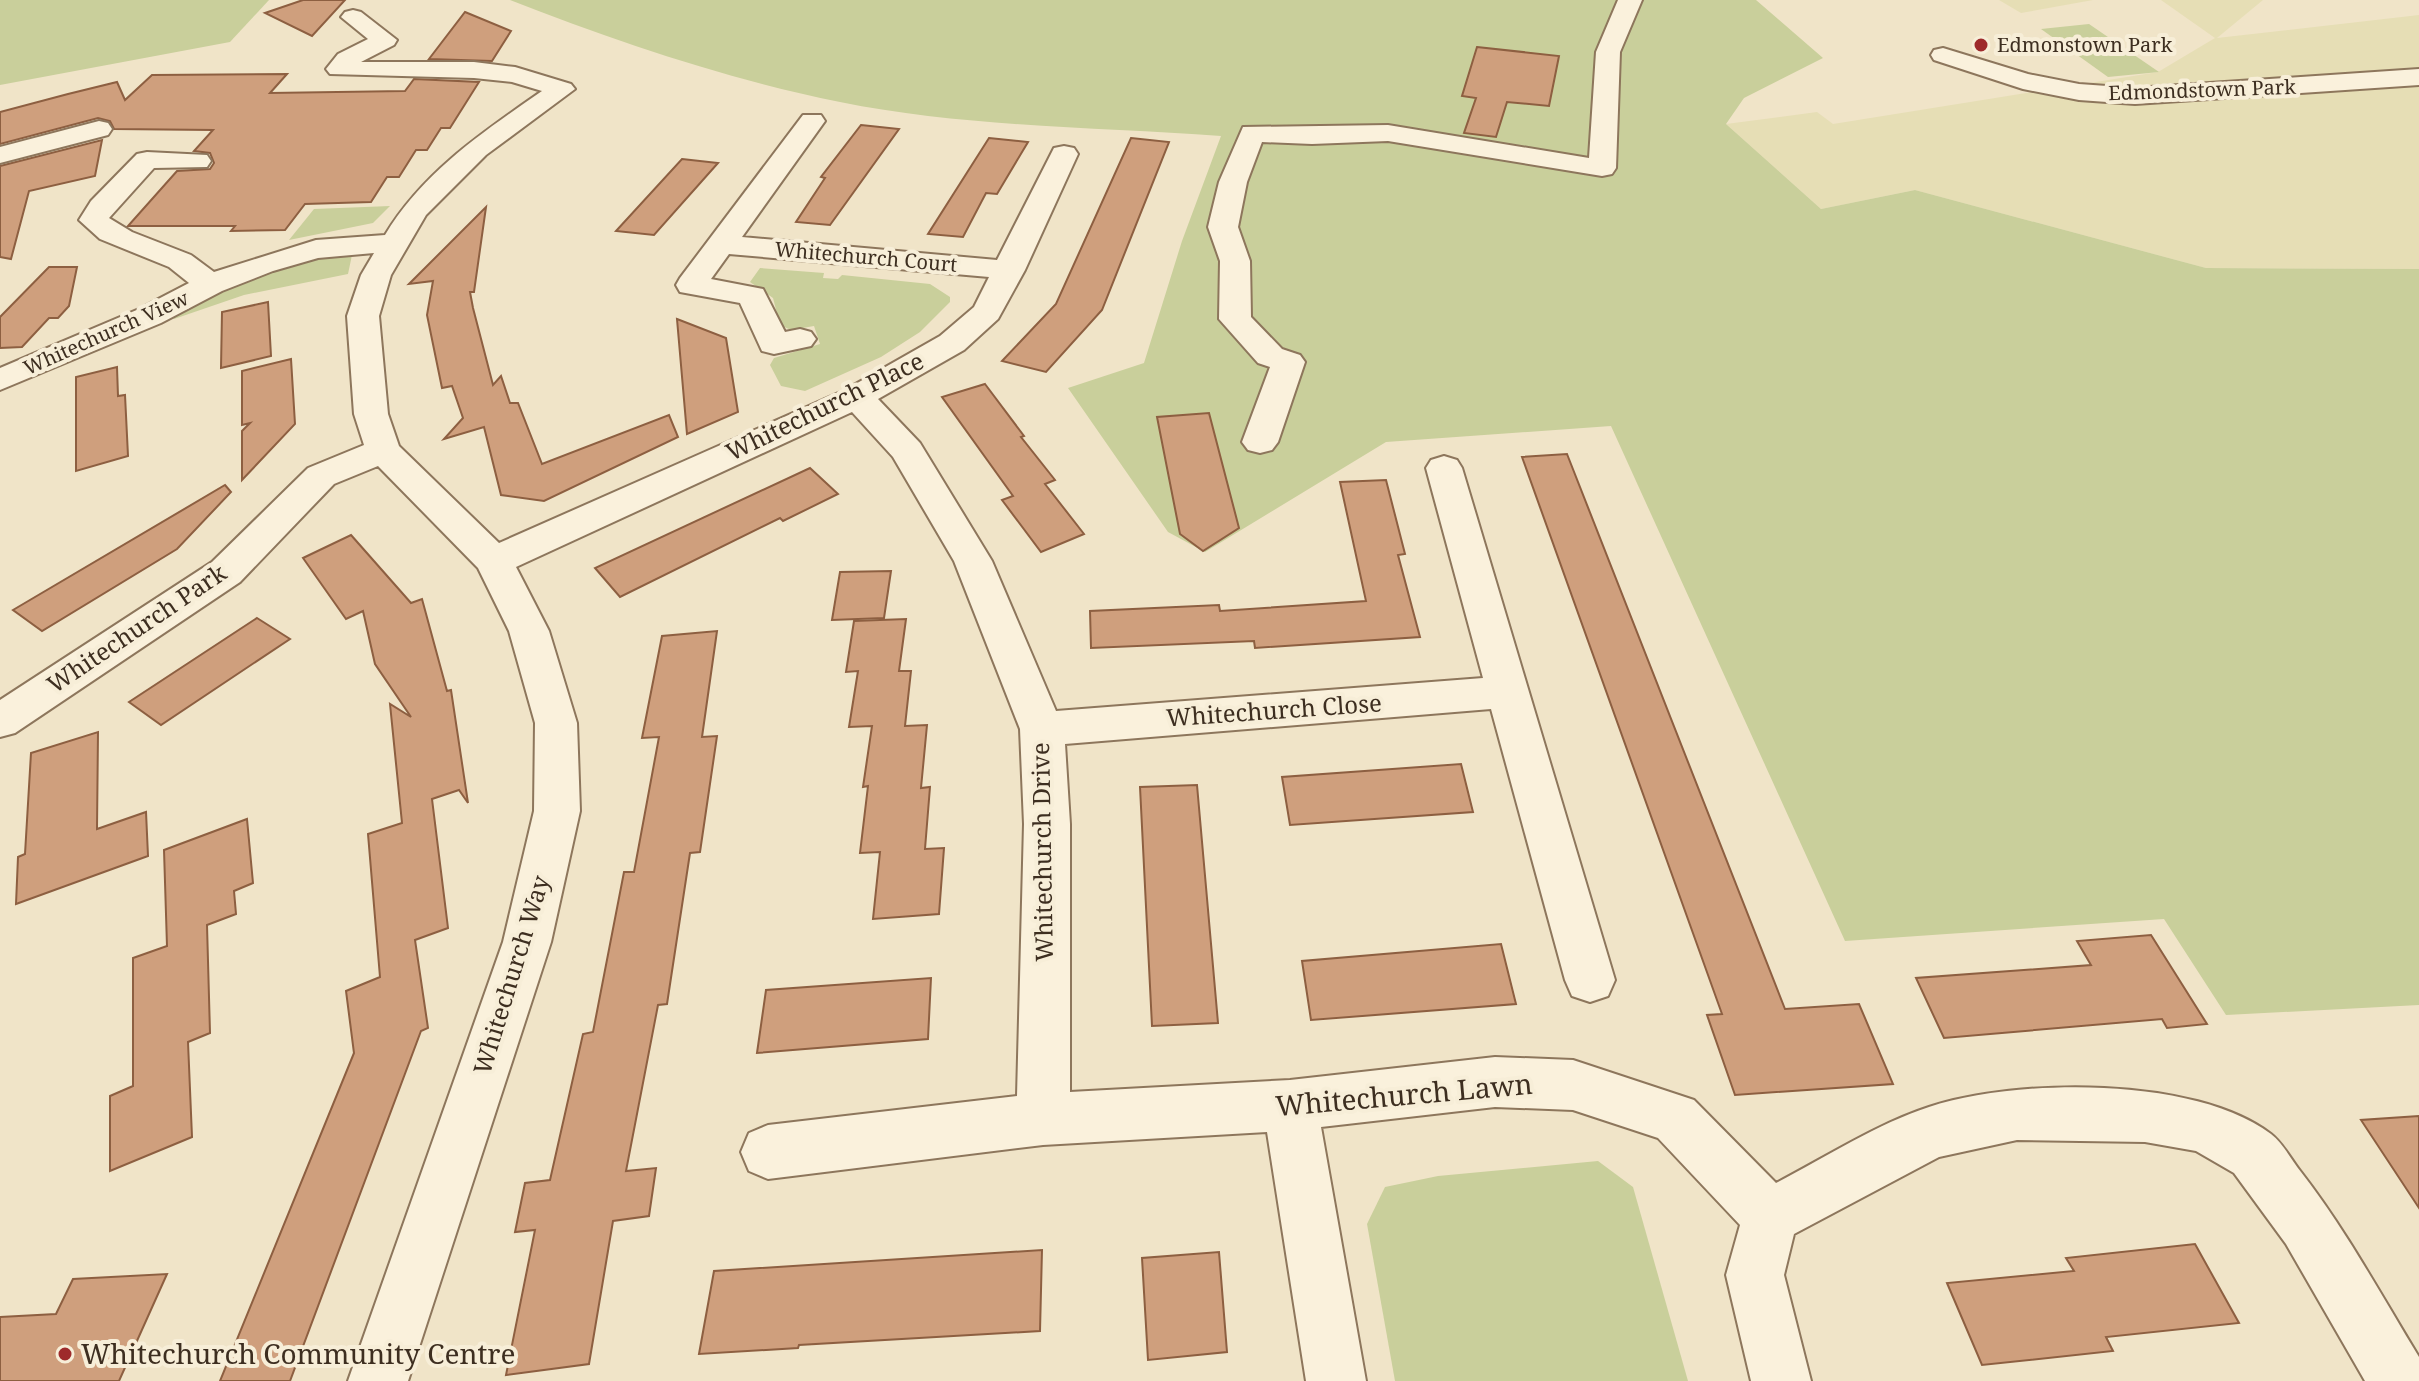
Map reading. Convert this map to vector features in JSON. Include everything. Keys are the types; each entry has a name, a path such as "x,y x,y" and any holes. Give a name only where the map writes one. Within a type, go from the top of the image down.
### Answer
{"street":[{"path":"1260,442 1288,362 1270,356 1235,319 1235,261 1223,227 1233,182 1252,133 1312,136 1388,133 1602,168 1608,52 1630,0"},
{"name":"Whitechurch Way","path":"353,17 385,40 347,59 339,69 474,70 548,82 562,89 476,149 414,211 376,275 363,316 371,414 383,450 494,561 529,631 556,723 557,811 527,942 378,1381"},
{"name":"Edmondstown Park","path":"1943,55 2023,81 2079,92 2135,96 2419,77"},
{"path":"800,339 774,344 752,296 691,285 812,121"},
{"path":"0,155 99,129"},
{"name":"Whitechurch Place","path":"494,561 857,397 952,343 987,312 1064,154"},
{"name":"Whitechurch View","path":"197,161 147,160 101,207 94,220 103,231 137,241 182,263 211,284"},
{"name":"Whitechurch View","path":"0,380 150,316 211,284 316,249 393,243"},
{"name":"Whitechurch Court","path":"723,244 1010,270"},
{"name":"Whitechurch Drive","path":"857,397 907,451 973,561 1042,729 1047,824 1043,1119"},
{"name":"Whitechurch Park","path":"0,721 226,572 321,476 383,450"},
{"path":"1444,468 1590,980"},
{"name":"Whitechurch Close","path":"1042,729 1506,692"},
{"name":"Whitechurch Lawn","path":"768,1152 1043,1119 1290,1105 1495,1082 1573,1085 1675,1118 1770,1216"},
{"path":"1290,1105 1336,1381"},
{"path":"1781,1381 1755,1275 1770,1216 1929,1133 2017,1114 2145,1116 2204,1127 2253,1154 2306,1224 2399,1381"}],"shaded area":[{"path":"1999,0 2093,0 2021,13"},
{"path":"2161,0 2263,0 2217,38 2419,15 2419,269 2206,268 1915,190 1821,209 1726,124 1817,112 1833,124 2158,72 2215,38"}],"green space":[{"path":"0,0 269,0 230,42 0,85"},
{"path":"510,0 1756,0 1823,58 1744,98 1726,124 1821,209 1915,190 2206,268 2419,269 2419,1005 2226,1015 2164,919 1845,941 1611,426 1386,442 1205,552 1168,532 1068,388 1144,363 1182,241 1221,136 934,117 840,102 673,58"},
{"path":"2089,24 2159,72 2108,77 2041,29"},
{"path":"390,206 373,223 289,240 314,209"},
{"path":"337,253 352,255 348,274 244,295 174,319 170,313 252,277"},
{"path":"760,268 824,273 823,278 838,279 842,275 930,284 950,297 950,302 920,332 881,357 805,391 781,386 770,365 774,358 820,344 814,326 791,330 780,325 773,298 750,282"},
{"path":"1598,1161 1633,1187 1688,1381 1395,1381 1367,1224 1385,1187 1438,1176"}],"building":[{"path":"303,0 345,0 312,36 265,13"},
{"path":"465,12 511,31 492,61 429,59"},
{"path":"1477,47 1559,56 1549,106 1507,102 1496,137 1464,133 1476,98 1462,96"},
{"path":"287,74 270,93 405,91 414,79 479,82 450,128 441,128 427,150 416,150 399,177 387,177 371,202 305,204 285,230 231,231 235,226 128,226 177,171 210,169 214,163 210,153 194,151 213,130 114,129 110,121 98,118 0,144 0,112 117,82 125,100 152,75"},
{"path":"861,125 899,129 830,225 796,222 825,178 821,177"},
{"path":"989,138 1028,142 997,194 986,193 963,237 928,234"},
{"path":"1131,138 1169,142 1102,310 1046,372 1002,361 1056,304"},
{"path":"102,140 95,176 29,191 11,259 0,257 0,166"},
{"path":"682,159 718,163 654,235 616,231"},
{"path":"486,207 474,292 470,292 473,308 493,385 501,376 510,403 518,403 542,464 669,415 678,437 544,501 501,495 484,427 444,439 463,418 452,386 442,388 427,315 433,281 409,284"},
{"path":"49,267 77,267 69,306 58,318 49,318 22,347 0,348 0,317"},
{"path":"268,302 271,356 221,368 222,312"},
{"path":"677,319 726,338 738,412 687,434"},
{"path":"291,359 295,424 242,480 242,431 250,423 242,425 242,371"},
{"path":"117,367 118,396 125,395 128,456 76,471 76,377"},
{"path":"985,384 1055,480 1045,484 1084,534 1041,552 1002,500 1013,496 942,397"},
{"path":"1209,413 1239,528 1203,551 1180,534 1157,417"},
{"path":"1567,454 1785,1009 1859,1004 1893,1084 1735,1095 1707,1015 1722,1014 1522,457"},
{"path":"810,468 838,494 783,521 780,518 620,597 595,568"},
{"path":"1386,480 1405,554 1398,555 1420,637 1255,648 1254,641 1091,648 1090,611 1219,605 1220,611 1366,601 1340,482"},
{"path":"225,485 231,492 177,549 42,631 13,610"},
{"path":"351,535 411,603 422,599 447,691 451,690 468,803 459,790 432,799 448,928 415,940 428,1028 421,1031 290,1381 220,1381 354,1053 346,991 380,977 368,834 402,823 390,704 411,717 375,664 363,611 346,619 303,558"},
{"path":"891,571 884,618 832,620 840,572"},
{"path":"257,618 290,639 161,725 129,702"},
{"path":"906,619 899,671 911,671 905,726 927,725 921,788 930,787 925,849 944,848 939,914 873,919 880,852 860,853 868,786 863,787 872,726 849,727 858,671 846,672 854,621"},
{"path":"717,631 702,737 717,736 700,852 690,853 667,1004 658,1005 626,1171 656,1168 649,1216 613,1221 589,1364 506,1375 535,1230 515,1232 525,1183 550,1180 583,1034 593,1032 624,872 634,872 659,737 642,738 662,636"},
{"path":"98,732 97,829 146,812 148,856 16,904 18,857 25,854 31,753"},
{"path":"1461,764 1473,812 1290,825 1282,777"},
{"path":"1197,785 1218,1023 1152,1026 1140,787"},
{"path":"247,819 253,883 234,891 236,914 207,925 210,1033 188,1042 192,1137 110,1171 110,1096 133,1086 133,958 167,946 164,850"},
{"path":"2151,935 2207,1024 2167,1028 2162,1019 1944,1038 1916,978 2091,965 2077,941"},
{"path":"1501,944 1516,1004 1311,1020 1302,961"},
{"path":"931,978 928,1039 757,1053 766,990"},
{"path":"2419,1116 2419,1208 2361,1120"},
{"path":"2195,1244 2239,1323 2106,1337 2113,1351 1982,1365 1947,1283 2074,1271 2066,1258"},
{"path":"1042,1250 1040,1331 699,1354 714,1271"},
{"path":"1219,1252 1227,1352 1148,1360 1142,1258"},
{"name":"Whitechurch Community Centre","path":"167,1274 119,1381 0,1381 0,1317 56,1314 73,1279"}],"place":[{"name":"Edmonstown Park","path":"1981,45"},
{"name":"Whitechurch Community Centre","path":"65,1354"}]}
